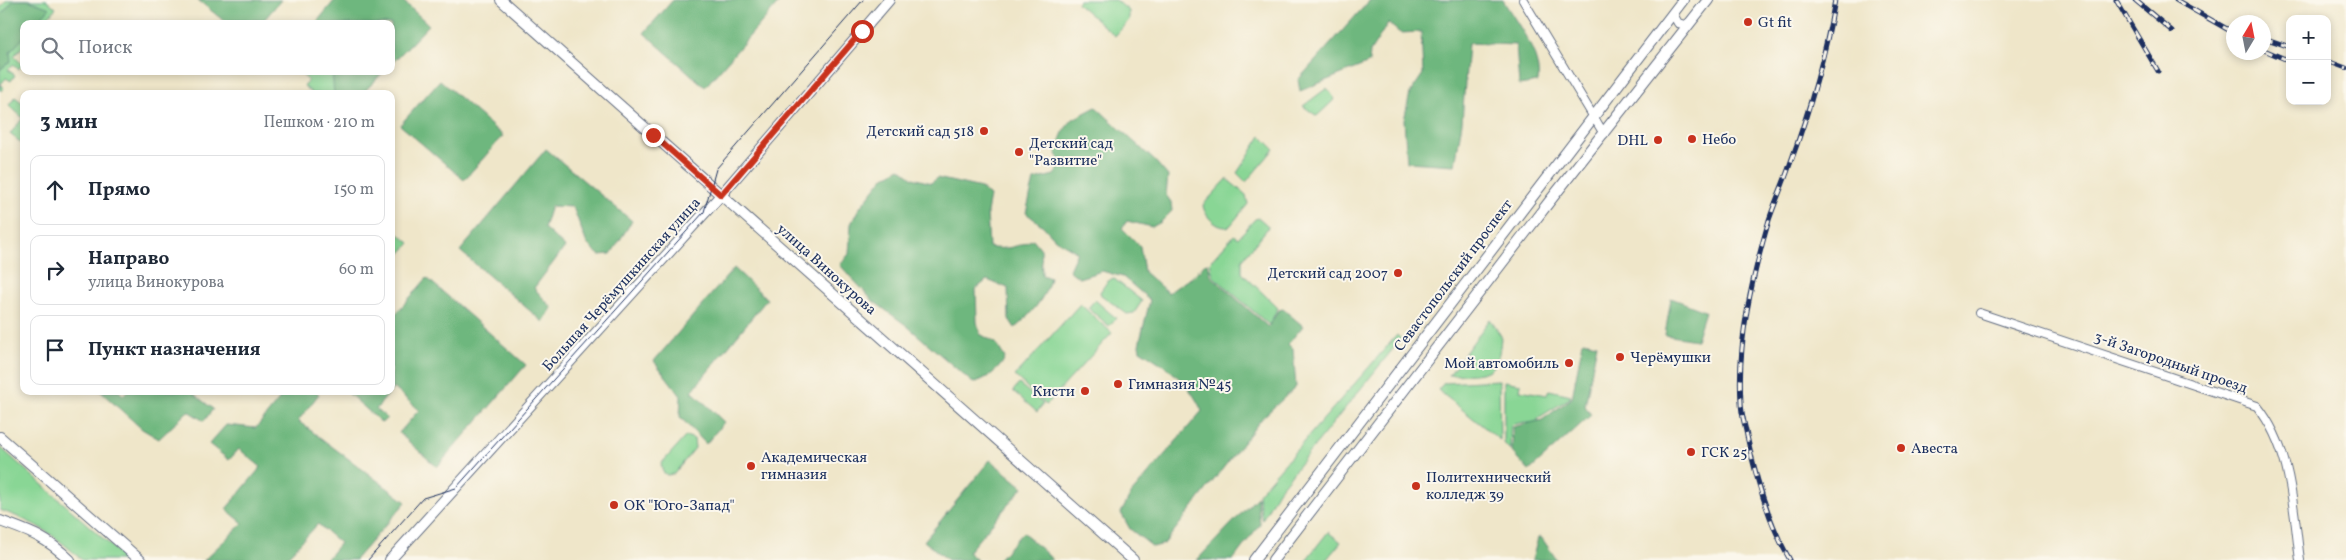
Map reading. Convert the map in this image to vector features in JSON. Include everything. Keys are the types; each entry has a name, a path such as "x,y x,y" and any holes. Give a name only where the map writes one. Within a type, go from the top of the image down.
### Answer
{"main road":[{"name":"улица Винокурова","path":"501,0 1133,560"},
{"name":"Большая Черёмушкинская улица","path":"390,560 721,195 890,0"},
{"name":"Севастопольский проспект","path":"1254,560 1683,0"},
{"name":"Севастопольский проспект","path":"1273,560 1708,0"},
{"path":"0,437 140,560"},
{"path":"0,521 36,533 56,546 70,560"}],"street":[{"path":"1523,0 1604,134"},
{"path":"1676,9 1674,16 1678,23 1685,24 1692,21"},
{"name":"3-й Загородный проезд","path":"1980,313 2257,406 2268,419 2278,441 2290,481 2300,560"}],"green space":[{"path":"7,0 47,0 56,8 46,20 20,20 20,49 14,56 20,62 20,67 19,69 13,64 8,70 15,75 11,81 6,78 0,85 0,8"},
{"path":"14,0 28,0 50,8 39,20 20,20 20,41 10,52 11,61 0,70 0,16"},
{"path":"198,0 281,0 264,20 223,20"},
{"path":"335,0 402,0 429,25 395,60 395,20 318,20"},
{"path":"673,0 781,0 705,87 644,33"},
{"path":"1079,0 1116,0 1129,11 1129,20 1115,36 1077,3"},
{"path":"1370,0 1503,0 1532,50 1538,71 1538,82 1519,85 1516,45 1468,43 1462,122 1455,165 1407,162 1404,120 1410,93 1423,74 1421,32 1400,33 1388,23 1370,52 1369,63 1300,91 1298,80"},
{"path":"302,75 380,75 366,90 308,90 304,86 308,80"},
{"path":"332,75 380,75 366,90 334,90"},
{"path":"440,80 503,136 464,180 400,125"},
{"path":"1327,88 1335,99 1317,116 1303,106"},
{"path":"15,97 20,101 20,115 9,105"},
{"path":"1096,107 1155,161 1168,176 1166,195 1171,202 1172,211 1161,222 1152,227 1127,221 1122,228 1140,246 1144,272 1168,293 1196,274 1204,264 1208,263 1211,276 1268,327 1279,310 1283,309 1303,326 1288,344 1293,349 1296,387 1263,417 1164,544 1153,547 1130,529 1121,513 1131,494 1202,411 1190,391 1176,375 1140,350 1139,345 1150,300 1123,277 1102,271 1079,278 1069,270 1077,252 1055,239 1043,226 1026,213 1034,180 1054,175 1061,166 1056,150 1064,130 1073,119"},
{"path":"20,122 20,142 10,134"},
{"path":"1261,136 1274,149 1246,182 1237,173"},
{"path":"546,149 632,221 611,254 599,255 587,244 573,207 551,206 544,228 565,247 534,288 552,308 543,322 460,251"},
{"path":"900,168 913,178 931,183 937,178 981,188 990,196 987,212 989,247 1012,247 1033,239 1041,249 1042,275 1050,278 1048,285 1037,306 1015,328 1009,319 1008,288 987,280 976,289 977,322 980,334 996,343 1005,358 996,371 973,383 906,325 873,301 840,265 849,254 851,224 858,210 883,178"},
{"path":"1227,179 1246,195 1248,204 1230,226 1226,227 1213,222 1206,214 1203,205"},
{"path":"1259,218 1268,226 1242,260 1242,273 1278,308 1269,325 1213,276 1210,262 1234,235 1238,238 1255,219"},
{"path":"395,231 410,243 395,260"},
{"path":"734,268 767,299 692,391 724,422 706,444 680,417 681,396 654,361"},
{"path":"427,278 526,365 437,467 399,433 419,410 395,389 395,314"},
{"path":"1113,278 1142,301 1134,313 1127,314 1101,295 1100,292 1107,282"},
{"path":"1671,298 1705,311 1696,340 1665,335"},
{"path":"1095,300 1116,318 1109,326 1088,308"},
{"path":"1080,304 1112,333 1046,405 1015,376"},
{"path":"1490,319 1501,336 1500,350 1493,367 1480,373 1449,375"},
{"path":"1397,335 1401,339 1278,491 1262,520 1258,494"},
{"path":"1583,341 1597,344 1585,406 1591,415 1529,471 1512,452 1513,427 1542,420 1572,398"},
{"path":"1499,380 1500,440 1438,390 1444,383"},
{"path":"1504,381 1521,384 1520,390 1547,395 1549,390 1571,395 1570,398 1538,418 1537,425 1525,422 1511,425 1510,450 1504,443"},
{"path":"1019,384 1043,404 1037,412 1013,391"},
{"path":"104,395 195,395 213,409 204,421 188,411 159,439 142,429"},
{"path":"283,395 318,395 298,421 406,502 355,560 326,560 340,543 318,524 284,560 204,560 243,523 226,509 261,467 239,449 229,460 209,444 226,425 256,428"},
{"path":"350,395 388,395 376,409 387,418 382,423"},
{"path":"686,436 694,439 695,448 674,474 667,475 663,472 661,464"},
{"path":"0,447 127,560 82,560 44,530 0,510"},
{"path":"990,460 1023,487 968,552 977,560 948,560 924,541"},
{"path":"1257,497 1260,524 1233,560 1197,560"},
{"path":"1023,532 1053,560 998,560"},
{"path":"1328,532 1341,542 1326,560 1306,560"},
{"path":"1541,537 1557,560 1532,560 1538,538"}],"tram line":[{"path":"368,560 423,498 456,488 704,212 716,169 863,0"}],"railway":[{"path":"1790,560 1769,515 1759,484 1742,415 1741,356 1747,310 1763,242 1810,105 1835,0"},
{"path":"2116,0 2158,71"},
{"path":"2135,0 2172,31"},
{"path":"2176,0 2226,28"},
{"path":"2271,40 2286,46"},
{"path":"2271,53 2288,60"},
{"path":"2331,62 2346,68"}],"place":[{"name":"Gt fit","path":"1748,22"},
{"name":"Детский сад 518","path":"984,131"},
{"name":"Небо","path":"1692,139"},
{"name":"DHL","path":"1658,140"},
{"name":"Детский сад \"Развитие\"","path":"1019,152"},
{"name":"Детский сад 2007","path":"1398,273"},
{"name":"Черёмушки","path":"1620,357"},
{"name":"Мой автомобиль","path":"1569,363"},
{"name":"Гимназия №45","path":"1118,384"},
{"name":"Кисти","path":"1085,391"},
{"name":"Авеста","path":"1901,448"},
{"name":"ГСК 25","path":"1691,452"},
{"name":"Академическая гимназия","path":"751,466"},
{"name":"Политехнический колледж 39","path":"1416,486"},
{"name":"ОК \"Юго-Запад\"","path":"614,505"}],"route":[{"path":"653,135 721,195 862,31"}]}
